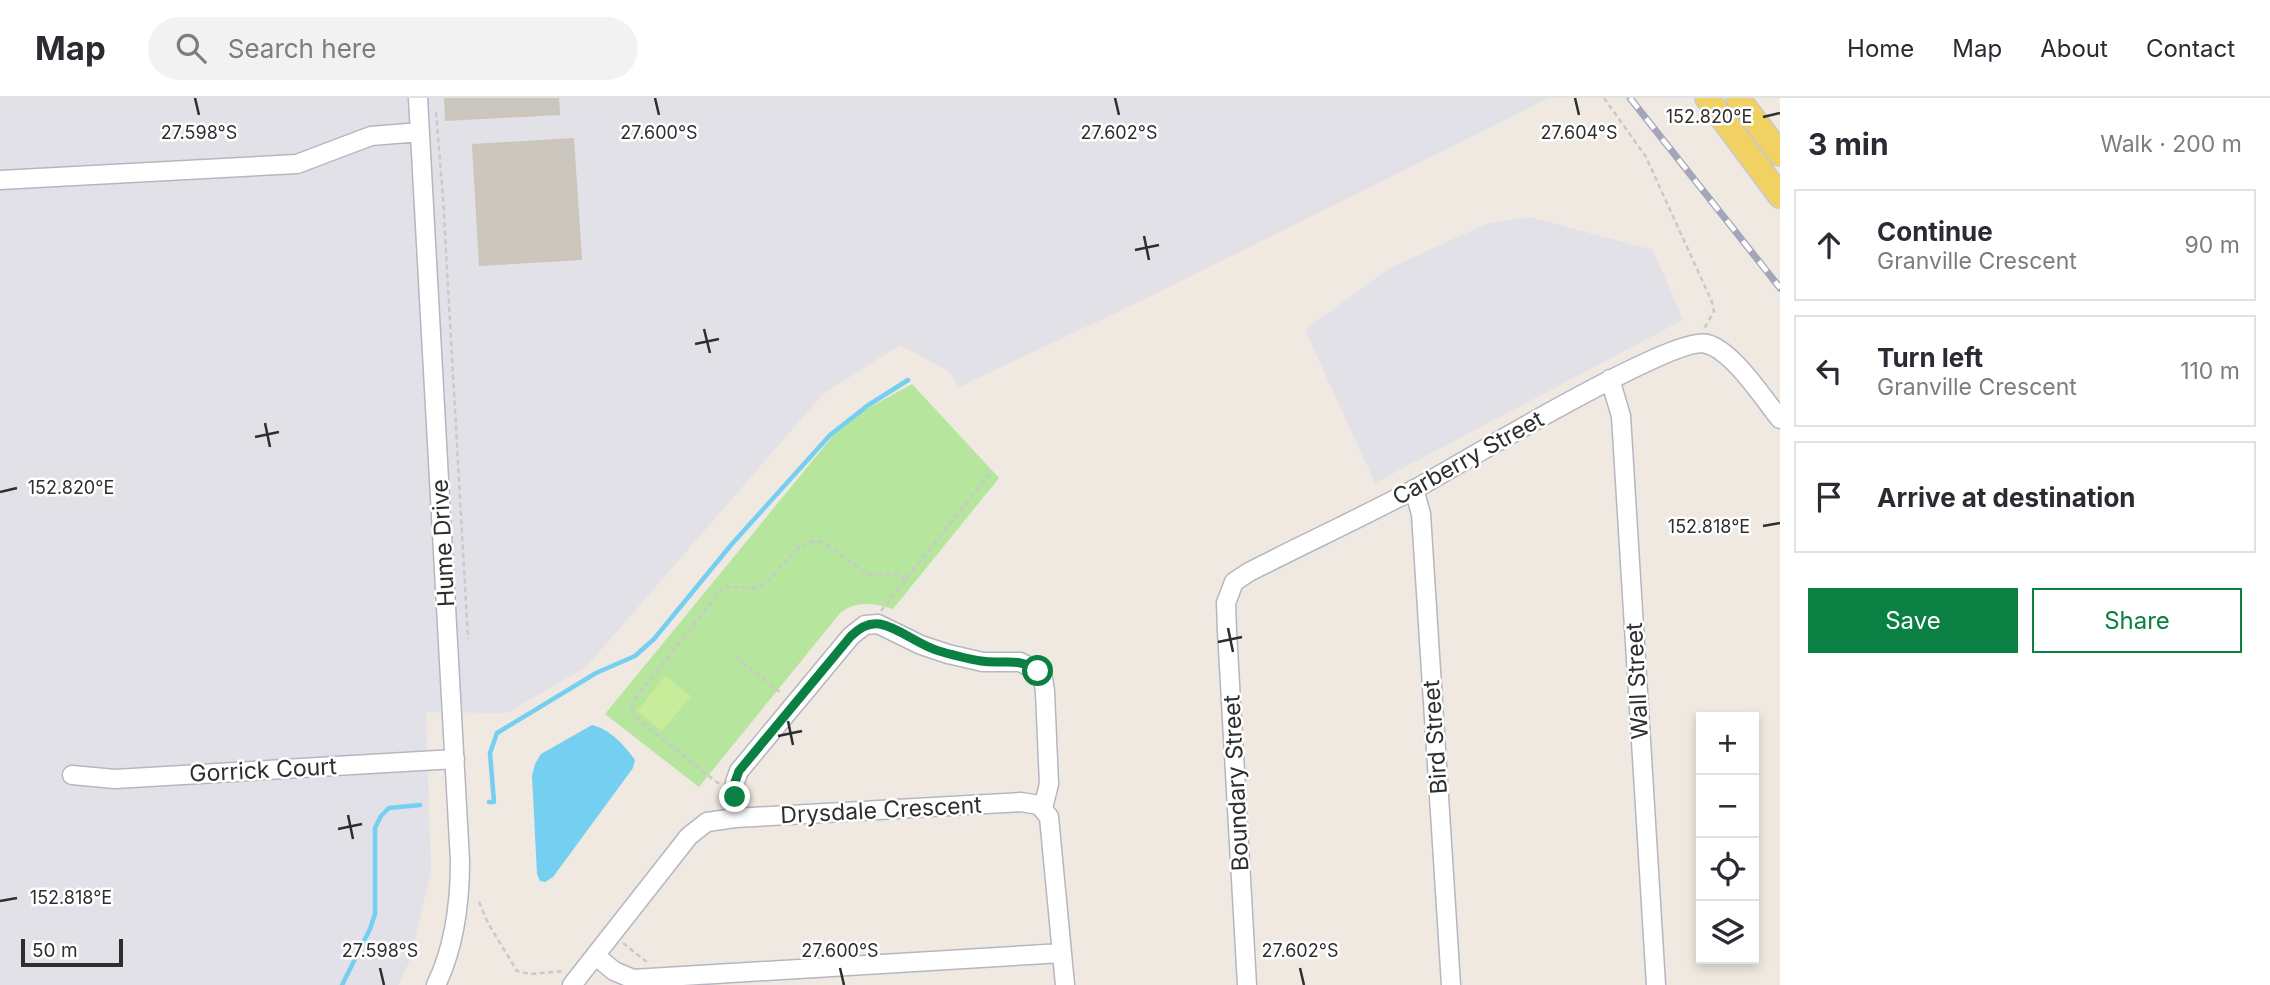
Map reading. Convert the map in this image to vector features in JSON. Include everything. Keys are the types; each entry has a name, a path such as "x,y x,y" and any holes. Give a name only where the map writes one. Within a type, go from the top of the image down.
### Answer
{"main road":[{"path":"1707,98 1780,196"},
{"path":"1738,98 1780,154"}],"street":[{"name":"Hume Drive","path":"418,98 460,861 459,899 453,939 436,985"},
{"path":"0,180 297,164 371,136 420,132"},
{"path":"1705,343 1722,352 1735,365 1780,419"},
{"name":"Carberry Street","path":"1234,582 1413,489 1610,379 1682,346 1705,343"},
{"name":"Wall Street","path":"1610,379 1621,416 1656,985"},
{"name":"Bird Street","path":"1413,489 1421,514 1451,985"},
{"name":"Boundary Street","path":"1234,582 1226,603 1247,985"},
{"path":"735,818 735,782 739,771 858,629 872,624 885,626 934,650 983,662 1020,662 1038,671 1043,678 1045,691 1049,784 1043,808 1049,817 1051,829 1065,985"},
{"name":"Gorrick Court","path":"72,775 115,779 455,759"},
{"name":"Drysdale Crescent","path":"571,980 596,956 690,836 708,822 735,818 1021,803 1034,803 1043,808"},
{"path":"596,956 614,971 633,979 1062,953"}],"path":[{"path":"1604,98 1646,157 1712,302 1714,311 1704,327 1705,343"},
{"path":"435,106 444,212 468,639"},
{"path":"881,611 992,472"},
{"path":"722,791 721,786 636,718 631,709 631,704 721,590 726,587 759,587 800,547 813,541 826,544 867,575 898,575 906,580"},
{"path":"736,657 784,696"},
{"path":"479,902 488,923 517,971 530,974 563,970 571,980"}],"shaded area":[{"path":"0,98 1549,98 1149,297 959,387 949,371 900,345 823,394 586,667 507,713 426,712 431,872 410,960 398,985 0,985"},
{"path":"1530,217 1653,250 1683,320 1375,483 1305,330 1388,269 1486,224"}],"green space":[{"path":"912,384 999,478 893,609 866,604 841,612 699,787 605,714 845,421"},
{"path":"665,676 691,696 662,731 637,711"}],"water":[{"path":"592,725 605,730 621,743 635,760 633,768 553,877 545,882 540,881 537,874 532,776 535,764 541,754"}],"building":[{"path":"445,98 558,98 559,114 446,120"},
{"path":"573,139 581,259 480,265 473,145"}],"waterway":[{"path":"489,802 494,802 490,753 497,733 596,673 635,656 654,639 731,545 830,435 867,406 908,380"},
{"path":"342,985 375,914 375,828 389,808 420,805"}],"railway":[{"path":"1630,98 1780,288"}],"route":[{"path":"735,797 735,782 739,771 851,636 865,625 885,626 921,645 948,654 983,662 1020,662 1038,671"}]}
